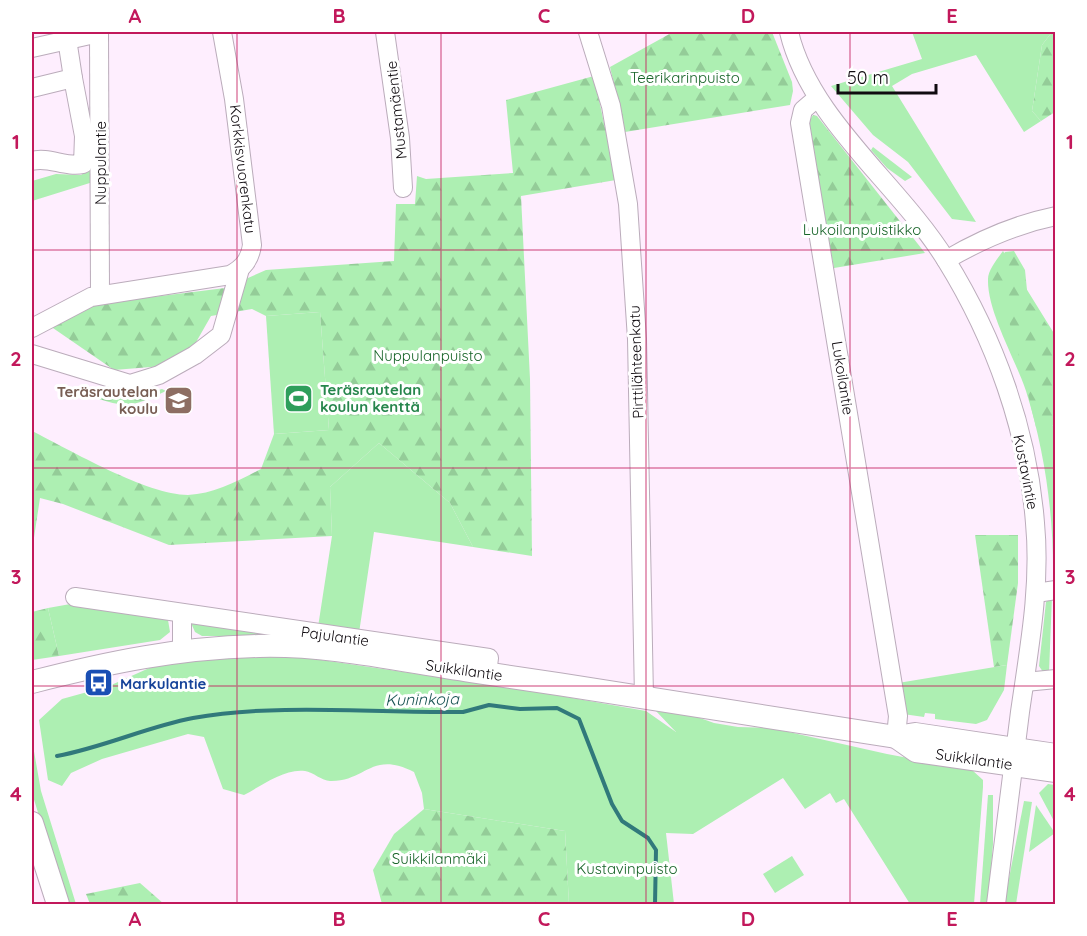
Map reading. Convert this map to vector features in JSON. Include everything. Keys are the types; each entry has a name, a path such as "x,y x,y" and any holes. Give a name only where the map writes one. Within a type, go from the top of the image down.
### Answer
{"main road":[{"name":"Suikkilantie","path":"32,682 144,655 182,650 262,646 488,666 644,697 896,738 916,751 1014,757 1056,755"},
{"name":"Suikkilantie","path":"1014,757 1056,771"},
{"path":"32,823 58,904"}],"street":[{"path":"32,48 99,32"},
{"name":"Nuppulantie","path":"99,32 100,295"},
{"name":"Korkkisvuorenkatu","path":"32,354 130,384 159,375 195,355 221,335 240,269 249,258 252,245 234,99 222,32"},
{"name":"Mustamäentie","path":"385,32 400,138 403,188"},
{"name":"Pirttilähteenkatu","path":"588,32 611,106 628,204 637,339 644,697"},
{"path":"789,32 817,98"},
{"path":"32,162 37,160 72,166 83,164 84,136 67,39"},
{"path":"32,88 73,78"},
{"name":"Kustavintie","path":"817,98 929,235 946,260 986,334 1011,400 1025,458 1035,523 1036,593 996,904"},
{"name":"Lukoilantie","path":"817,98 803,110 800,123 898,716 896,738"},
{"path":"946,260 968,247 1028,222 1056,216"},
{"path":"32,328 75,304 100,295 230,275 240,269"},
{"path":"1036,593 1056,590"},
{"name":"Pajulantie","path":"75,597 182,613 488,666"},
{"path":"182,613 182,650"},
{"path":"1025,682 1056,679"}],"green space":[{"name":"Teerikarinpuisto","path":"673,32 772,32 792,82 790,105 625,132 610,67"},
{"path":"912,32 1052,32 1042,45 1032,111 1041,121 1024,132 976,55 912,74 892,86 976,222 952,219 908,162 873,135 831,86 922,59"},
{"path":"1052,32 1056,32 1055,112 1041,121 1032,111 1042,45"},
{"name":"Nuppulanpuisto","path":"594,76 616,180 521,196 530,379 532,556 473,547 450,503 379,443 330,487 332,536 169,545 63,504 40,498 32,551 32,431 131,480 171,493 188,495 216,489 261,469 274,434 329,430 320,312 266,316 252,309 211,316 195,344 163,366 114,370 50,326 96,304 225,288 266,270 394,261 396,204 415,204 417,176 426,179 513,173 506,100"},
{"name":"Lukoilanpuistikko","path":"813,115 817,116 925,253 834,268 807,124"},
{"path":"873,147 912,177 905,181 887,168 871,150"},
{"path":"93,167 93,182 32,201 32,181 56,174 81,175"},
{"path":"1003,251 1055,335 1055,416 1052,426 1055,423 1055,584 1047,484 1033,414 997,320 989,292 990,272"},
{"path":"1014,251 1025,270 1028,300 1051,330 1055,341 1056,423 1052,426 1036,427 1012,331 990,277 1005,252"},
{"name":"Teräsrautelan koulun kenttä","path":"320,312 329,430 274,434 266,316"},
{"path":"85,387 124,399 162,389 166,391 133,404 117,404 84,394"},
{"path":"379,443 450,503 473,547 374,532 359,633 318,627 332,536 330,487"},
{"path":"975,535 1018,535 1018,583 1007,665 994,667"},
{"path":"1052,596 1049,673 1043,672 1039,666 1046,602"},
{"path":"76,603 168,620 170,632 160,640 59,656 48,608"},
{"path":"48,608 59,656 32,660 32,612"},
{"path":"191,623 278,636 202,636 195,632"},
{"name":"Kustavinpuisto","path":"239,657 301,657 527,690 646,711 676,732 655,710 686,713 714,723 738,727 771,728 972,770 983,780 974,904 910,904 844,799 836,803 830,793 805,809 783,778 693,834 666,833 674,904 569,904 565,831 424,809 422,793 414,772 400,766 378,765 352,777 330,781 305,771 289,772 273,778 244,795 223,789 204,737 188,734 102,759 71,773 62,786 48,780 39,720 62,699 109,686 156,665"},
{"path":"1007,665 1004,690 987,720 976,724 935,719 935,714 925,713 924,717 903,714 898,683"},
{"path":"32,740 41,791 76,904 66,904 32,793"},
{"path":"1048,784 1055,785 1055,823 1039,793"},
{"path":"988,795 993,795 993,844 988,904 980,904"},
{"path":"1024,801 1032,802 1016,904 1004,904"},
{"path":"1036,805 1055,833 1029,852"},
{"name":"Suikkilanmäki","path":"424,809 565,831 569,904 382,904 373,870 394,834"},
{"path":"792,856 804,875 775,893 763,874"},
{"path":"140,883 164,904 90,904 86,894"}],"waterway":[{"name":"Kuninkoja","path":"57,756 92,748 159,726 225,713 292,710 463,712 489,705 520,709 557,708 579,719 612,804 622,821 648,838 656,850 655,904"}],"place":[{"name":"Teräsrautelan koulun kenttä","path":"299,398"},
{"name":"Teräsrautelan koulu","path":"179,400"},
{"name":"Markulantie","path":"99,683"}]}
